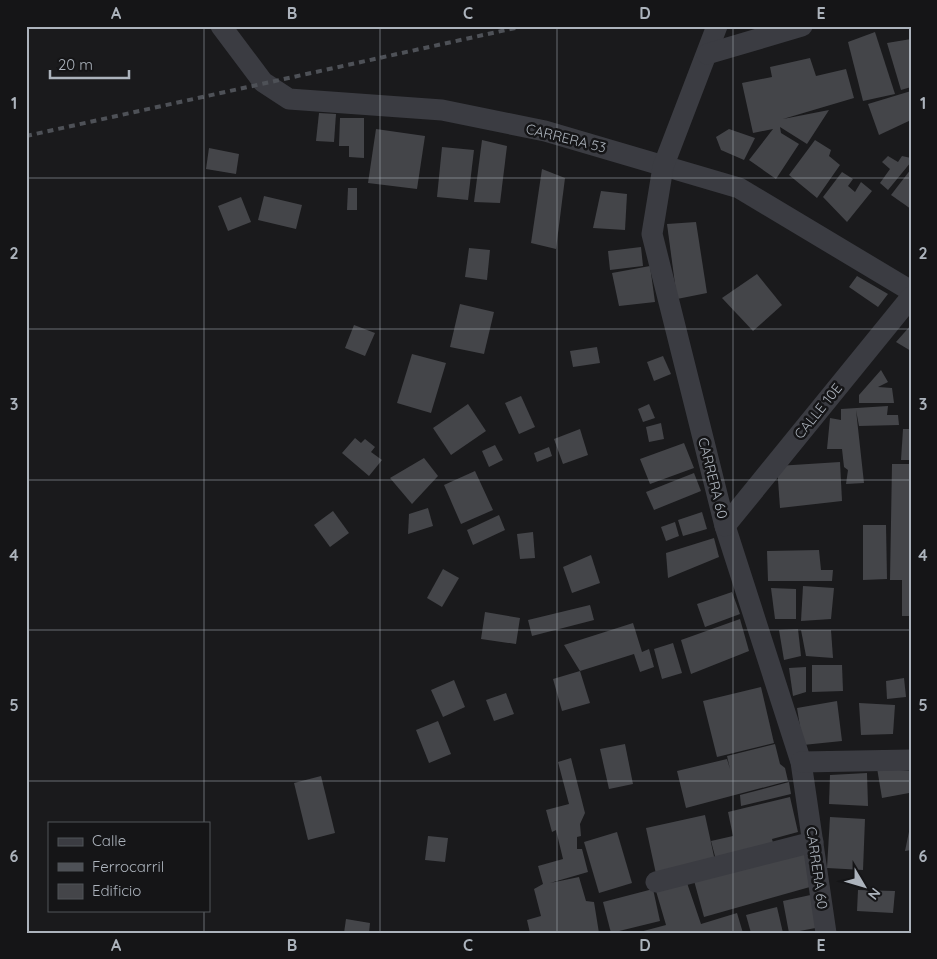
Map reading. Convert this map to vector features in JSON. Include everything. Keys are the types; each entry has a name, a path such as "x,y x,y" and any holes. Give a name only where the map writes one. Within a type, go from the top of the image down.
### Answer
{"street":[{"name":"CARRERA 53","path":"220,26 264,82 289,99 442,110 545,131 602,146 663,168 739,188 911,292"},
{"name":"CARRERA 60","path":"717,26 663,168 652,234 725,526 801,762 826,933"},
{"path":"707,54 802,26"},
{"name":"CALLE 10E","path":"725,526 911,297"},
{"path":"801,762 911,760"},
{"path":"656,882 813,842"}],"building":[{"path":"875,32 895,94 863,101 848,42"},
{"path":"911,39 911,87 901,90 887,43"},
{"path":"810,58 816,76 846,69 854,98 783,119 829,110 807,144 780,127 781,133 799,144 776,179 749,160 773,129 753,133 742,83 772,77 770,67"},
{"path":"911,91 911,120 879,135 868,104"},
{"path":"319,113 336,114 334,142 316,141"},
{"path":"340,118 364,118 364,158 349,157 349,146 339,146"},
{"path":"376,129 425,136 417,189 368,183"},
{"path":"729,129 755,138 744,160 721,150 716,137"},
{"path":"482,140 507,146 500,203 474,202"},
{"path":"815,140 831,150 829,156 840,165 817,198 789,175"},
{"path":"442,147 474,150 468,200 437,197"},
{"path":"209,148 239,154 236,174 206,169"},
{"path":"888,156 898,162 902,156 911,158 911,162 888,190 880,183 890,169 882,162"},
{"path":"542,169 565,178 556,249 531,243"},
{"path":"911,169 911,209 891,195"},
{"path":"842,172 853,179 848,186 855,192 861,182 872,191 847,222 823,197"},
{"path":"348,188 357,188 357,210 347,210"},
{"path":"601,191 627,194 625,230 593,228"},
{"path":"264,196 302,205 296,229 258,220"},
{"path":"241,197 251,222 228,231 218,206"},
{"path":"696,222 707,293 677,299 667,224"},
{"path":"641,247 643,266 610,270 608,251"},
{"path":"469,248 490,250 487,280 465,277"},
{"path":"650,266 655,302 619,306 612,273"},
{"path":"757,274 782,305 753,331 722,298"},
{"path":"857,276 888,294 878,307 849,287"},
{"path":"460,304 494,312 484,354 450,347"},
{"path":"354,325 375,333 365,356 345,348"},
{"path":"911,325 911,351 896,342"},
{"path":"597,347 600,363 573,367 570,351"},
{"path":"412,354 446,363 431,413 397,403"},
{"path":"663,356 671,374 654,381 647,362"},
{"path":"881,370 888,382 878,387 892,388 894,403 859,403 859,395"},
{"path":"521,396 535,427 519,434 505,403"},
{"path":"468,404 486,431 451,455 433,428"},
{"path":"649,404 655,418 643,422 638,409"},
{"path":"888,406 887,415 898,415 899,425 859,426 856,410 864,483 846,484 848,470 844,467 842,449 827,449 830,418 841,420 841,409"},
{"path":"661,423 664,439 649,442 646,427"},
{"path":"580,429 588,455 563,464 554,439"},
{"path":"903,429 911,429 911,460 901,460"},
{"path":"355,438 361,443 365,439 375,447 371,452 382,460 369,476 342,453"},
{"path":"684,443 694,468 650,484 640,459"},
{"path":"495,445 503,460 489,467 482,451"},
{"path":"549,447 552,456 537,462 534,453"},
{"path":"424,458 438,476 412,504 390,478"},
{"path":"840,462 842,501 780,508 777,466"},
{"path":"892,464 911,464 911,616 902,616 902,580 890,580"},
{"path":"475,471 493,510 461,524 444,485"},
{"path":"694,473 701,491 654,510 646,492"},
{"path":"428,508 433,526 408,534 409,514"},
{"path":"333,511 349,533 330,547 314,525"},
{"path":"702,512 707,529 683,536 678,520"},
{"path":"499,515 505,530 473,545 467,530"},
{"path":"675,522 679,536 666,541 661,527"},
{"path":"863,525 886,525 887,579 863,580"},
{"path":"533,532 535,558 520,559 517,534"},
{"path":"714,538 719,557 668,578 666,553"},
{"path":"819,550 821,570 833,570 832,581 768,581 767,551"},
{"path":"591,555 600,583 572,593 563,567"},
{"path":"443,569 459,578 442,607 427,598"},
{"path":"803,586 834,588 831,619 801,621"},
{"path":"771,588 796,589 796,619 775,619"},
{"path":"732,592 740,614 705,627 697,604"},
{"path":"590,605 594,620 532,636 528,620"},
{"path":"485,612 520,618 516,644 481,639"},
{"path":"740,619 749,651 691,674 681,640"},
{"path":"633,623 642,652 649,649 654,667 640,672 634,654 580,671 564,645"},
{"path":"798,629 801,656 784,660 779,630"},
{"path":"801,630 831,630 833,658 806,656"},
{"path":"673,643 682,673 662,679 654,649"},
{"path":"812,665 842,665 843,691 812,692"},
{"path":"806,667 806,692 793,696 789,668"},
{"path":"580,671 590,703 562,711 553,679"},
{"path":"904,678 906,697 887,699 886,681"},
{"path":"454,680 465,707 443,717 431,690"},
{"path":"761,687 774,743 717,757 703,701"},
{"path":"506,693 514,714 494,721 486,700"},
{"path":"837,701 842,741 803,745 797,708"},
{"path":"859,703 895,705 893,734 861,735"},
{"path":"438,721 451,754 429,763 416,730"},
{"path":"625,744 633,784 609,789 600,749"},
{"path":"775,744 780,764 785,768 788,781 686,808 677,771 727,759 730,769 727,756"},
{"path":"571,758 585,813 580,824 581,836 577,837 577,849 582,849 588,872 550,883 579,877 586,901 594,902 599,933 530,933 527,920 541,916 534,889 543,884 538,866 563,859 556,830 552,832 546,810 569,804 558,762"},
{"path":"877,768 911,771 909,793 882,798"},
{"path":"867,773 868,806 829,804 830,775"},
{"path":"321,776 335,833 308,840 294,783"},
{"path":"789,782 791,794 741,806 740,795"},
{"path":"790,797 798,832 772,839 774,846 716,860 711,841 733,836 728,812"},
{"path":"705,815 715,861 656,874 646,828"},
{"path":"830,817 865,819 863,870 827,868"},
{"path":"910,827 911,850 905,851"},
{"path":"617,832 632,883 599,893 584,842"},
{"path":"428,836 448,838 445,862 425,860"},
{"path":"806,845 817,885 704,917 693,877"},
{"path":"686,880 701,924 737,913 743,933 636,933 666,925 656,891"},
{"path":"653,889 660,921 611,933 603,902"},
{"path":"858,890 895,891 893,913 857,911"},
{"path":"815,894 821,927 789,933 783,901"},
{"path":"777,907 783,933 751,933 746,915"},
{"path":"346,919 370,923 369,933 344,933"}],"railway":[{"path":"26,136 524,26"}]}
